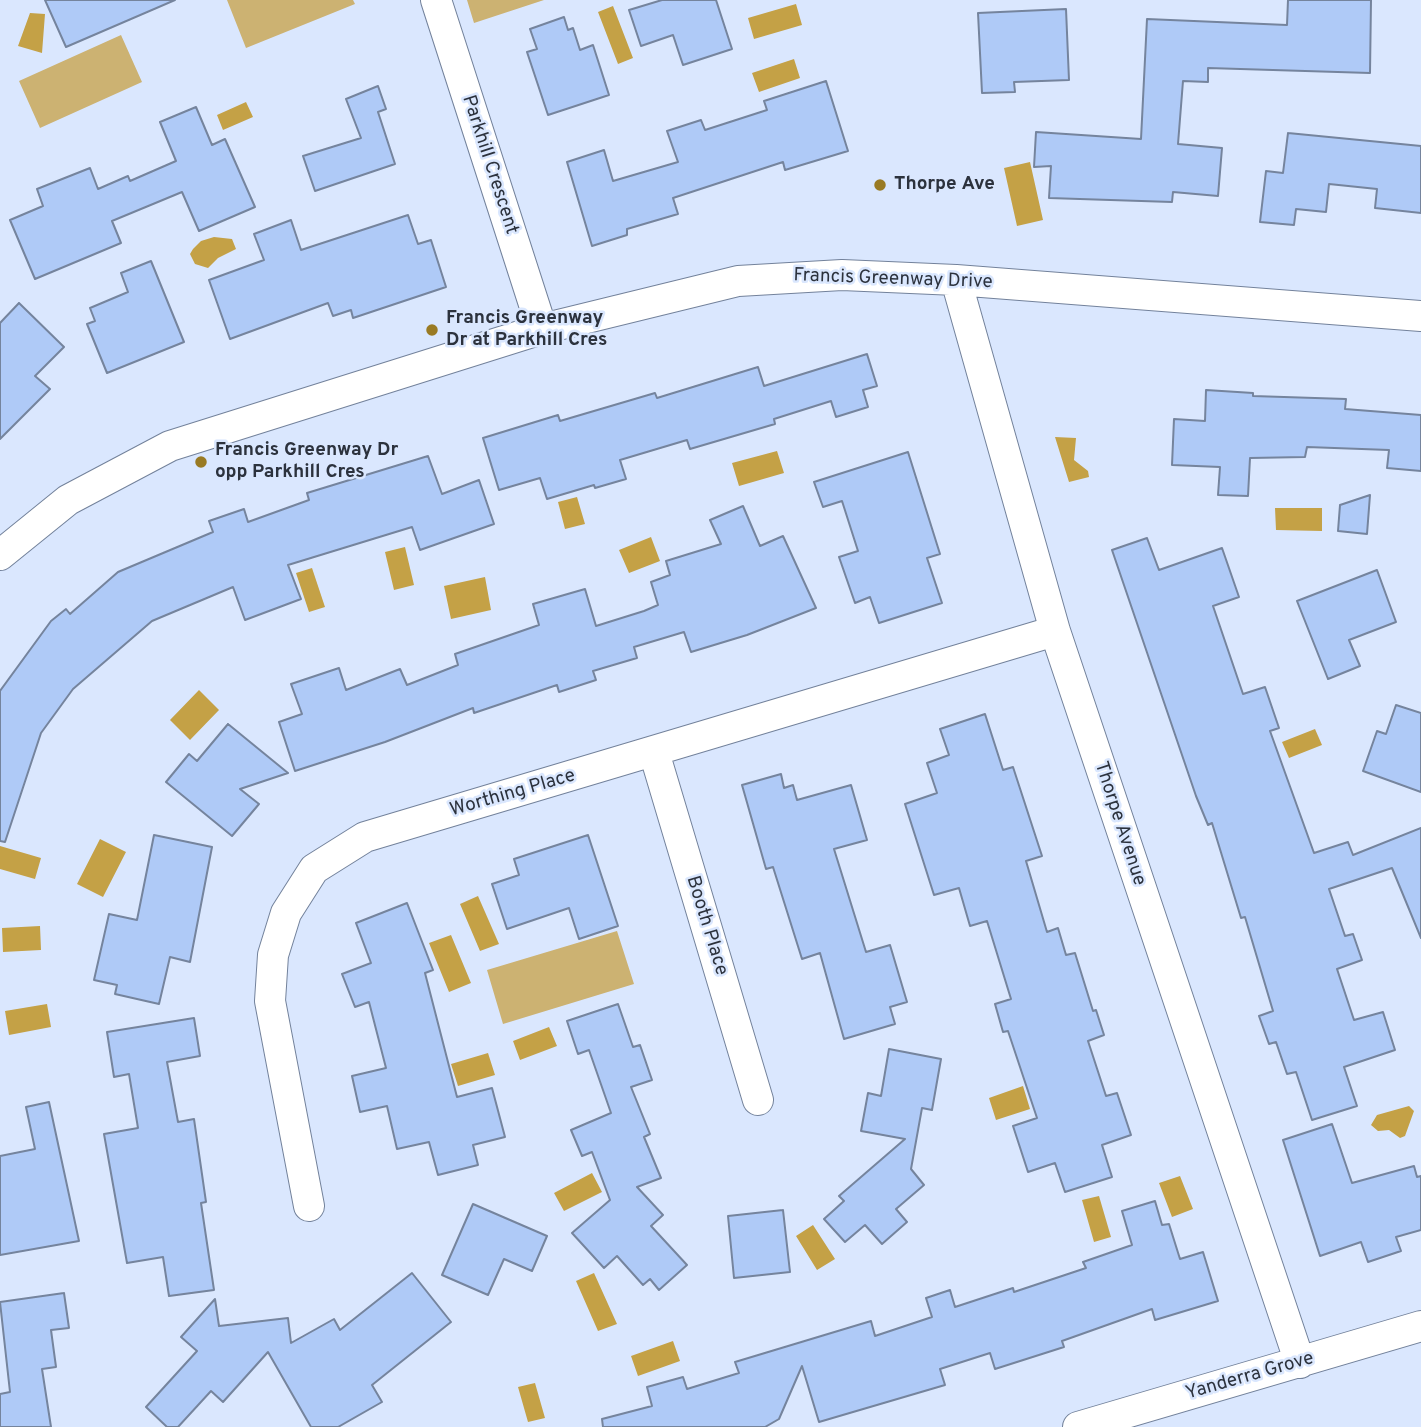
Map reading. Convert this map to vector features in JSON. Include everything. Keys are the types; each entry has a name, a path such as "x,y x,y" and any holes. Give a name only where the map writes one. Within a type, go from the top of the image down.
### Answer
{"street":[{"name":"Parkhill Crescent","path":"436,0 542,329"},
{"name":"Francis Greenway Drive","path":"0,555 68,500 170,446 542,329 738,281 842,275 956,280 1421,316"},
{"name":"Thorpe Avenue","path":"956,280 1055,631 1300,1363"},
{"name":"Worthing Place","path":"309,1206 270,1001 272,955 286,914 314,869 365,837 1055,631"},
{"name":"Booth Place","path":"654,752 758,1100"},
{"name":"Yanderra Grove","path":"1078,1427 1421,1325"}],"shaded area":[{"path":"227,0 353,0 355,4 246,48"},
{"path":"467,0 544,0 474,23"},
{"path":"796,4 802,25 754,39 748,18"},
{"path":"613,6 633,58 618,64 598,12"},
{"path":"30,13 45,14 42,53 18,46"},
{"path":"121,35 142,82 40,128 19,81"},
{"path":"794,59 800,78 759,92 752,73"},
{"path":"246,102 253,117 223,130 217,115"},
{"path":"1030,162 1043,220 1017,226 1004,168"},
{"path":"214,237 232,239 236,249 218,258 208,268 195,264 190,254 193,249 201,241"},
{"path":"1055,437 1076,438 1074,460 1088,471 1089,477 1069,482"},
{"path":"777,451 784,473 739,486 732,463"},
{"path":"577,497 585,524 565,529 558,502"},
{"path":"1275,508 1322,508 1322,531 1276,530"},
{"path":"651,537 660,561 629,573 619,550"},
{"path":"405,547 414,585 394,590 385,552"},
{"path":"312,568 325,607 309,612 296,573"},
{"path":"485,577 491,610 451,619 444,586"},
{"path":"199,690 219,710 190,740 170,720"},
{"path":"1315,729 1322,745 1289,758 1282,742"},
{"path":"100,839 126,852 103,897 77,884"},
{"path":"0,846 41,858 35,879 0,869"},
{"path":"478,896 499,944 480,951 460,904"},
{"path":"40,926 41,950 3,952 2,928"},
{"path":"617,931 634,984 503,1024 487,970"},
{"path":"451,935 471,983 449,992 429,943"},
{"path":"47,1004 51,1027 9,1035 5,1011"},
{"path":"549,1027 557,1046 520,1060 513,1041"},
{"path":"488,1053 495,1075 458,1086 451,1064"},
{"path":"1023,1086 1030,1109 996,1120 989,1098"},
{"path":"1409,1106 1414,1111 1405,1136 1400,1138 1389,1130 1378,1131 1371,1125 1377,1115"},
{"path":"592,1173 602,1192 564,1211 554,1193"},
{"path":"1180,1176 1193,1209 1172,1217 1159,1183"},
{"path":"1099,1196 1111,1237 1094,1242 1082,1200"},
{"path":"813,1225 835,1259 817,1270 796,1236"},
{"path":"594,1273 617,1324 598,1331 576,1281"},
{"path":"673,1341 680,1361 638,1376 631,1356"},
{"path":"535,1383 545,1418 528,1422 518,1387"}],"building":[{"path":"45,0 175,0 66,47"},
{"path":"662,0 716,0 732,49 683,65 673,35 641,46 629,10"},
{"path":"1288,0 1371,0 1370,73 1208,68 1208,82 1183,81 1178,144 1222,148 1218,196 1173,192 1172,202 1049,198 1051,166 1034,167 1036,132 1141,139 1147,19 1287,25"},
{"path":"1066,9 1069,80 1014,82 1015,92 982,93 978,13"},
{"path":"564,17 568,30 573,28 580,50 593,45 609,95 548,115 527,52 537,49 530,29"},
{"path":"826,81 848,151 785,170 783,162 673,198 678,214 627,229 627,235 592,246 567,162 604,150 613,181 678,162 667,131 701,120 705,130 767,110 764,101"},
{"path":"378,86 386,109 378,112 395,164 315,191 303,156 361,138 346,99"},
{"path":"196,107 212,145 225,139 255,207 199,231 182,192 112,221 121,243 35,279 10,220 43,206 37,189 90,168 98,189 128,176 130,181 176,161 160,122"},
{"path":"1288,133 1421,146 1421,213 1375,208 1377,189 1329,184 1326,212 1296,209 1294,225 1260,222 1266,171 1283,173"},
{"path":"408,215 418,244 431,240 446,287 353,318 351,310 333,316 328,303 230,339 209,280 264,260 254,234 291,220 301,250"},
{"path":"151,261 184,342 107,373 87,324 95,321 90,308 128,292 121,273"},
{"path":"19,303 64,347 35,376 50,389 0,439 0,323"},
{"path":"867,354 877,386 863,390 868,407 836,417 831,401 774,419 775,424 690,449 687,440 620,460 626,479 547,499 540,478 499,490 483,438 558,415 560,421 655,393 657,398 758,367 764,386"},
{"path":"1206,390 1253,393 1253,396 1346,399 1345,409 1421,415 1421,471 1387,468 1389,450 1307,447 1305,457 1250,458 1248,496 1218,495 1220,467 1172,465 1174,419 1205,421"},
{"path":"908,452 940,554 927,558 942,603 879,623 870,597 855,603 839,557 858,551 842,501 823,507 814,482"},
{"path":"428,456 442,494 479,480 494,524 420,550 412,527 288,565 301,599 245,620 233,587 152,621 73,689 41,733 5,842 0,841 0,691 51,621 66,609 70,614 118,572 213,532 209,521 244,509 248,522 309,500 307,493"},
{"path":"1370,495 1367,534 1338,531 1340,505"},
{"path":"743,506 760,546 783,536 816,608 747,635 691,652 684,632 634,647 637,658 593,671 596,680 559,692 557,685 474,713 473,708 385,742 295,771 279,722 302,714 291,684 339,668 346,690 400,669 407,685 458,665 455,654 539,625 533,604 585,589 596,626 644,611 658,605 651,582 670,575 666,561 721,544 710,520"},
{"path":"1147,538 1159,570 1222,548 1239,597 1213,606 1243,694 1265,687 1279,728 1270,731 1314,853 1348,842 1353,855 1421,828 1421,938 1392,868 1329,889 1345,936 1353,934 1362,960 1337,969 1354,1020 1383,1012 1395,1050 1344,1067 1357,1106 1312,1120 1296,1072 1287,1074 1276,1042 1269,1044 1259,1016 1273,1011 1245,917 1241,918 1212,823 1208,825 1196,796 1112,550"},
{"path":"1377,570 1396,622 1349,640 1360,666 1328,679 1297,601"},
{"path":"1396,705 1421,713 1421,792 1363,771 1377,731 1386,734"},
{"path":"985,714 1003,770 1013,767 1042,856 1026,861 1047,932 1058,928 1066,955 1075,953 1093,1011 1096,1010 1104,1035 1088,1041 1106,1096 1117,1093 1131,1135 1102,1145 1112,1177 1065,1192 1055,1163 1028,1172 1013,1126 1037,1118 1008,1031 1003,1032 995,1004 1011,999 987,921 970,926 959,888 934,895 905,804 937,793 927,763 949,755 940,729"},
{"path":"228,724 288,773 240,789 259,804 232,836 166,782 189,754 197,761"},
{"path":"781,774 784,788 793,785 797,800 851,785 867,840 834,849 866,952 890,945 907,1002 890,1007 895,1024 844,1039 820,953 802,959 773,867 766,869 742,785"},
{"path":"154,835 212,847 190,962 170,957 159,1004 115,994 117,985 94,980 109,914 137,920"},
{"path":"588,835 618,926 579,939 569,908 507,929 492,884 519,875 514,859"},
{"path":"407,903 433,970 425,973 457,1097 492,1088 505,1137 473,1145 478,1165 438,1175 429,1142 397,1149 387,1106 360,1112 352,1076 386,1068 369,1002 355,1007 342,974 371,963 356,923"},
{"path":"618,1004 633,1047 640,1045 652,1080 631,1087 650,1134 644,1137 661,1178 637,1187 663,1215 651,1226 687,1265 659,1290 650,1279 643,1285 617,1256 604,1268 572,1233 610,1200 592,1152 582,1156 571,1130 611,1113 589,1050 578,1054 567,1021"},
{"path":"194,1018 200,1056 167,1062 178,1122 194,1119 206,1202 201,1203 214,1290 169,1296 163,1257 127,1263 104,1134 138,1128 129,1074 114,1077 107,1032"},
{"path":"889,1049 941,1059 932,1110 922,1108 911,1169 924,1185 896,1209 907,1222 882,1244 865,1225 845,1242 824,1219 844,1201 839,1196 905,1139 861,1131 868,1093 881,1096"},
{"path":"49,1102 79,1241 0,1255 0,1156 35,1149 26,1107"},
{"path":"1332,1124 1352,1183 1414,1166 1417,1177 1421,1176 1421,1230 1396,1237 1401,1251 1368,1262 1361,1242 1320,1256 1283,1140"},
{"path":"1155,1201 1162,1225 1169,1224 1180,1259 1203,1252 1218,1301 1155,1320 1152,1309 1062,1341 1064,1347 995,1369 990,1353 940,1369 945,1385 819,1422 802,1366 779,1419 765,1427 603,1427 602,1419 652,1406 647,1387 683,1377 687,1389 739,1373 735,1362 871,1321 875,1336 932,1317 926,1298 950,1290 955,1307 1013,1288 1014,1292 1086,1268 1083,1262 1132,1245 1122,1211"},
{"path":"473,1204 547,1236 532,1271 504,1259 488,1295 442,1275"},
{"path":"783,1210 790,1272 734,1278 728,1216"},
{"path":"412,1273 451,1322 372,1385 382,1402 338,1427 311,1427 268,1352 223,1402 211,1391 178,1427 167,1427 146,1407 197,1351 181,1337 215,1299 219,1326 288,1318 291,1343 334,1319 340,1330"},
{"path":"64,1293 69,1328 51,1330 56,1367 42,1369 51,1427 0,1427 0,1394 10,1392 0,1302"}],"place":[{"name":"Thorpe Ave","path":"880,185"},
{"name":"Francis Greenway Dr at Parkhill Cres","path":"432,330"},
{"name":"Francis Greenway Dr opp Parkhill Cres","path":"201,462"}]}
